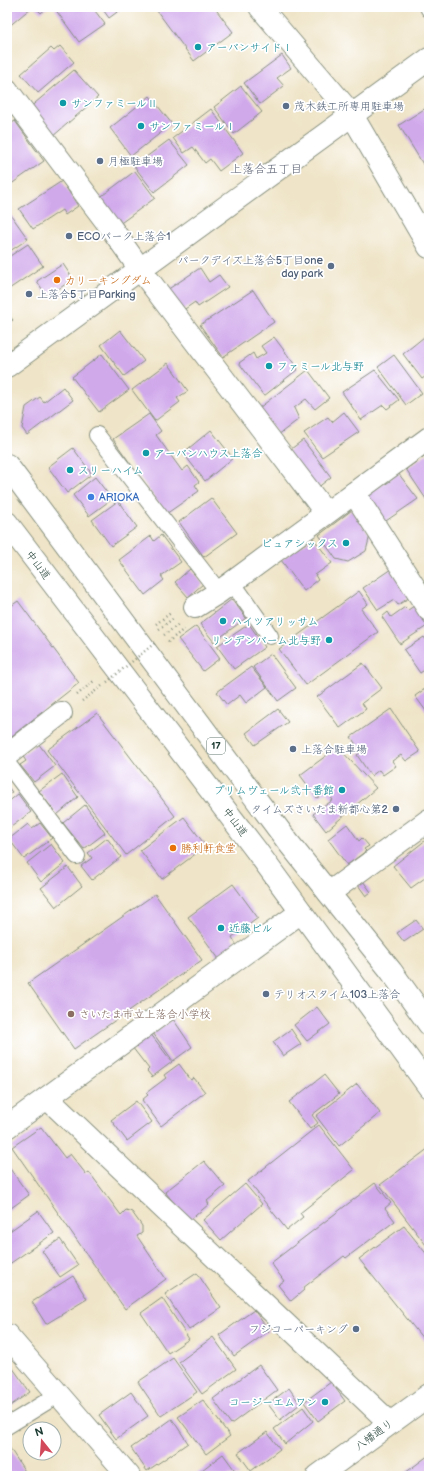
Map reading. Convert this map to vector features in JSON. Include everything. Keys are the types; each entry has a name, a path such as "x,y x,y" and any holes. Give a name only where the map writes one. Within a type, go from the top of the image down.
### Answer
{"main road":[{"path":"260,7 352,115 429,248"},
{"path":"7,366 429,60"},
{"path":"7,90 105,219 140,269 326,513"},
{"path":"188,615 429,438"},
{"name":"17","path":"7,466 288,842 391,972 429,1024"},
{"path":"354,492 429,610"},
{"name":"中山道","path":"7,523 218,801 429,1087"},
{"path":"7,755 61,713"},
{"path":"329,893 429,820"},
{"path":"7,1127 301,912"},
{"path":"47,1098 390,1423"},
{"path":"7,1334 129,1476"},
{"name":"八幡通り","path":"318,1476 429,1395"}],"lane":[{"path":"97,435 226,587 270,636"},
{"path":"7,763 77,856"},
{"path":"7,1426 59,1394"}],"path":[{"path":"80,703 188,615"},
{"path":"159,629 166,624"}],"building":[{"path":"7,7 32,7 7,28"},
{"path":"35,7 48,7 41,13"},
{"path":"57,7 92,7 105,24 79,42 55,9"},
{"path":"101,7 124,7 109,18"},
{"name":"アーバンサイドⅠ","path":"163,7 214,7 233,32 194,61 157,11"},
{"path":"60,46 74,62 38,93 21,74 51,48 54,51"},
{"path":"282,55 291,68 277,78 284,86 260,104 244,83"},
{"name":"サンファミールⅡ","path":"74,70 98,97 52,137 28,109"},
{"path":"241,86 262,112 234,134 214,107"},
{"name":"サンファミールⅠ","path":"150,96 172,124 131,156 110,128"},
{"path":"429,106 429,174 399,125"},
{"path":"211,109 243,153 219,171 210,159 205,163 193,147 184,153 173,138"},
{"path":"15,121 44,161 7,187 7,126"},
{"path":"169,140 189,165 154,192 134,166"},
{"path":"135,171 155,198 118,225 99,198"},
{"path":"62,181 78,206 65,215 62,210 33,229 19,209"},
{"path":"11,215 28,239 7,253 7,218"},
{"path":"28,244 43,266 9,289 7,286 7,258"},
{"path":"63,264 73,279 47,297 37,281"},
{"path":"200,268 209,282 219,275 228,287 198,307 195,302 182,311 167,290"},
{"path":"253,290 274,322 223,357 200,325"},
{"path":"7,313 13,320 7,325"},
{"path":"120,330 144,361 124,376 101,345"},
{"path":"429,333 429,374 422,379 403,354"},
{"name":"ファミール北与野","path":"274,337 298,369 264,396 239,363 253,353 256,359 266,353 261,346"},
{"path":"102,354 129,390 99,412 72,377"},
{"path":"394,355 422,393 406,405 378,367"},
{"path":"168,363 188,391 177,398 180,402 155,421 132,390"},
{"path":"308,370 329,398 315,409 306,399 294,408 299,419 278,435 259,408"},
{"path":"375,370 399,400 387,409 383,405 361,420 342,392"},
{"path":"63,387 73,400 27,435 22,428 26,407 40,397 44,402"},
{"path":"344,412 359,432 322,457 304,433 328,417 332,422"},
{"name":"アーバンハウス上落合","path":"149,414 161,431 156,435 182,471 188,466 199,482 195,485 199,491 166,514 113,439"},
{"path":"211,430 233,458 205,481 183,453"},
{"path":"303,440 331,477 316,489 287,452"},
{"name":"スリーハイム","path":"73,448 92,474 67,493 48,467"},
{"path":"427,454 429,457 428,502 406,469"},
{"path":"398,473 418,499 383,523 365,496"},
{"path":"95,477 112,499 89,516 73,495"},
{"path":"211,498 237,533 204,557 179,522"},
{"path":"118,501 137,527 111,546 92,520"},
{"name":"ピュアシックス","path":"352,510 370,535 366,551 348,562 336,559 319,535"},
{"path":"161,535 181,562 161,576 164,580 145,595 119,560 151,536 154,541"},
{"path":"313,538 332,563 315,575 318,580 304,591 281,560"},
{"path":"190,569 203,584 188,597 175,582"},
{"path":"391,569 410,597 398,605 394,600 378,610 363,588"},
{"name":"リンデンバーム北与野","path":"359,591 368,604 361,609 378,632 306,685 279,649"},
{"name":"ハイツアリッサム","path":"232,599 246,618 214,642 200,624"},
{"path":"18,601 79,683 8,739 7,609"},
{"path":"414,606 427,626 400,644 382,617 388,612 391,617 405,607 408,610"},
{"path":"249,624 265,647 234,669 217,646"},
{"path":"196,626 220,658 203,671 178,639"},
{"path":"424,637 429,644 429,667 420,673 404,650"},
{"path":"271,654 296,688 278,701 253,667"},
{"path":"363,663 382,688 362,703 366,709 340,728 317,697"},
{"path":"251,667 267,687 246,703 240,695 227,705 217,692"},
{"path":"429,686 429,715 415,696"},
{"path":"278,709 288,722 255,745 246,733"},
{"path":"391,709 420,752 406,761 401,755 392,761 396,766 383,775 379,770 371,776 357,755 361,752 351,737"},
{"path":"97,713 175,816 126,855 47,750"},
{"path":"38,743 55,766 34,782 20,765 26,761 22,755"},
{"name":"プリムヴェール弐十番館","path":"338,747 376,788 326,831 313,814 333,800 327,792 317,798 300,775"},
{"path":"62,774 78,797 57,815 39,791"},
{"path":"7,786 12,792 7,796"},
{"path":"18,794 31,812 7,830 7,803"},
{"path":"85,805 105,833 84,849 63,823"},
{"path":"184,817 206,846 162,879 140,850"},
{"path":"40,823 52,838 24,859 9,839 28,824 32,829"},
{"path":"347,824 359,841 362,838 369,846 364,849 366,851 347,865 328,839"},
{"path":"107,838 121,857 92,880 81,866 92,858 88,853"},
{"path":"427,839 429,841 429,875 411,888 393,866"},
{"path":"51,844 65,863 41,882 27,863"},
{"path":"68,867 82,886 56,907 41,888"},
{"path":"363,881 371,892 366,896 358,885"},
{"name":"近藤ビル","path":"233,884 258,918 232,937 237,946 219,959 188,917"},
{"path":"155,894 202,960 74,1049 28,983"},
{"path":"416,920 423,929 404,942 397,933"},
{"path":"317,1007 330,1024 307,1041 294,1025"},
{"path":"173,1019 192,1047 173,1061 153,1033"},
{"path":"291,1029 301,1044 283,1056 273,1042"},
{"path":"150,1033 172,1062 152,1077 147,1071 149,1069 132,1047"},
{"path":"179,1064 191,1080 194,1078 205,1092 161,1126 142,1100 148,1095 146,1093 166,1078 164,1075"},
{"path":"324,1075 339,1094 312,1115 318,1123 310,1129 289,1102"},
{"path":"357,1084 380,1113 339,1146 316,1116"},
{"path":"136,1101 152,1122 127,1141 111,1120"},
{"path":"319,1125 354,1170 300,1213 303,1217 287,1230 248,1181"},
{"path":"41,1127 65,1158 70,1154 86,1174 89,1172 121,1215 126,1210 132,1212 142,1226 142,1233 137,1236 166,1279 125,1309 12,1147"},
{"path":"429,1148 429,1242 426,1245 380,1185"},
{"path":"204,1161 225,1186 207,1201 209,1204 189,1221 165,1192"},
{"path":"8,1166 29,1195 7,1211 7,1167"},
{"path":"375,1183 391,1203 385,1208 395,1221 346,1258 344,1256 303,1288 304,1290 291,1301 278,1285 284,1281 271,1263"},
{"path":"245,1184 262,1204 221,1240 203,1220"},
{"path":"38,1211 54,1233 8,1265 7,1233"},
{"path":"404,1226 429,1257 428,1345 359,1259"},
{"path":"60,1239 78,1265 60,1277 42,1251"},
{"path":"197,1273 221,1308 189,1330 165,1294"},
{"path":"73,1276 87,1299 46,1324 32,1302"},
{"path":"162,1298 189,1339 168,1353 141,1313"},
{"path":"254,1310 269,1331 234,1356 219,1335"},
{"path":"213,1337 236,1369 202,1394 179,1362"},
{"path":"173,1358 197,1392 161,1416 138,1382"},
{"path":"7,1360 30,1392 7,1408"},
{"path":"259,1365 277,1390 231,1424 213,1399"},
{"name":"コージーエムワン","path":"331,1382 345,1401 318,1421 304,1402"},
{"path":"289,1388 300,1404 280,1420 268,1404"},
{"path":"131,1392 148,1416 116,1439 99,1415"},
{"path":"203,1400 230,1436 206,1454 178,1417"},
{"path":"303,1407 313,1421 285,1444 274,1429"},
{"path":"172,1419 188,1443 147,1471 131,1448"},
{"path":"267,1432 280,1449 251,1471 238,1453"},
{"path":"7,1444 28,1476 7,1476"},
{"path":"223,1454 239,1476 194,1476"},
{"path":"429,1455 429,1476 401,1476"}],"place":[{"name":"アーバンサイドⅠ","path":"198,47"},
{"name":"サンファミールⅡ","path":"63,103"},
{"name":"茂木鉄工所専用駐車場","path":"286,106"},
{"name":"サンファミールⅠ","path":"141,126"},
{"name":"月極駐車場","path":"100,161"},
{"name":"ECOパーク上落合1","path":"69,236"},
{"name":"パークデイズ上落合5丁目one day park","path":"331,266"},
{"name":"カリーキングダム","path":"57,280"},
{"name":"上落合5丁目Parking","path":"29,294"},
{"name":"ファミール北与野","path":"269,366"},
{"name":"アーバンハウス上落合","path":"146,453"},
{"name":"スリーハイム","path":"70,470"},
{"name":"ARIOKA","path":"91,497"},
{"name":"ピュアシックス","path":"346,543"},
{"name":"ハイツアリッサム","path":"223,621"},
{"name":"リンデンバーム北与野","path":"329,640"},
{"name":"上落合駐車場","path":"293,749"},
{"name":"プリムヴェール弐十番館","path":"342,790"},
{"name":"タイムズさいたま新都心第2","path":"396,809"},
{"name":"勝利軒食堂","path":"173,848"},
{"name":"近藤ビル","path":"221,928"},
{"name":"テリオスタイム103上落合","path":"266,994"},
{"name":"さいたま市立上落合小学校","path":"71,1014"},
{"name":"フジコーパーキング","path":"356,1329"},
{"name":"コージーエムワン","path":"325,1402"}],"district":[{"name":"上落合五丁目","path":"266,169"}]}
